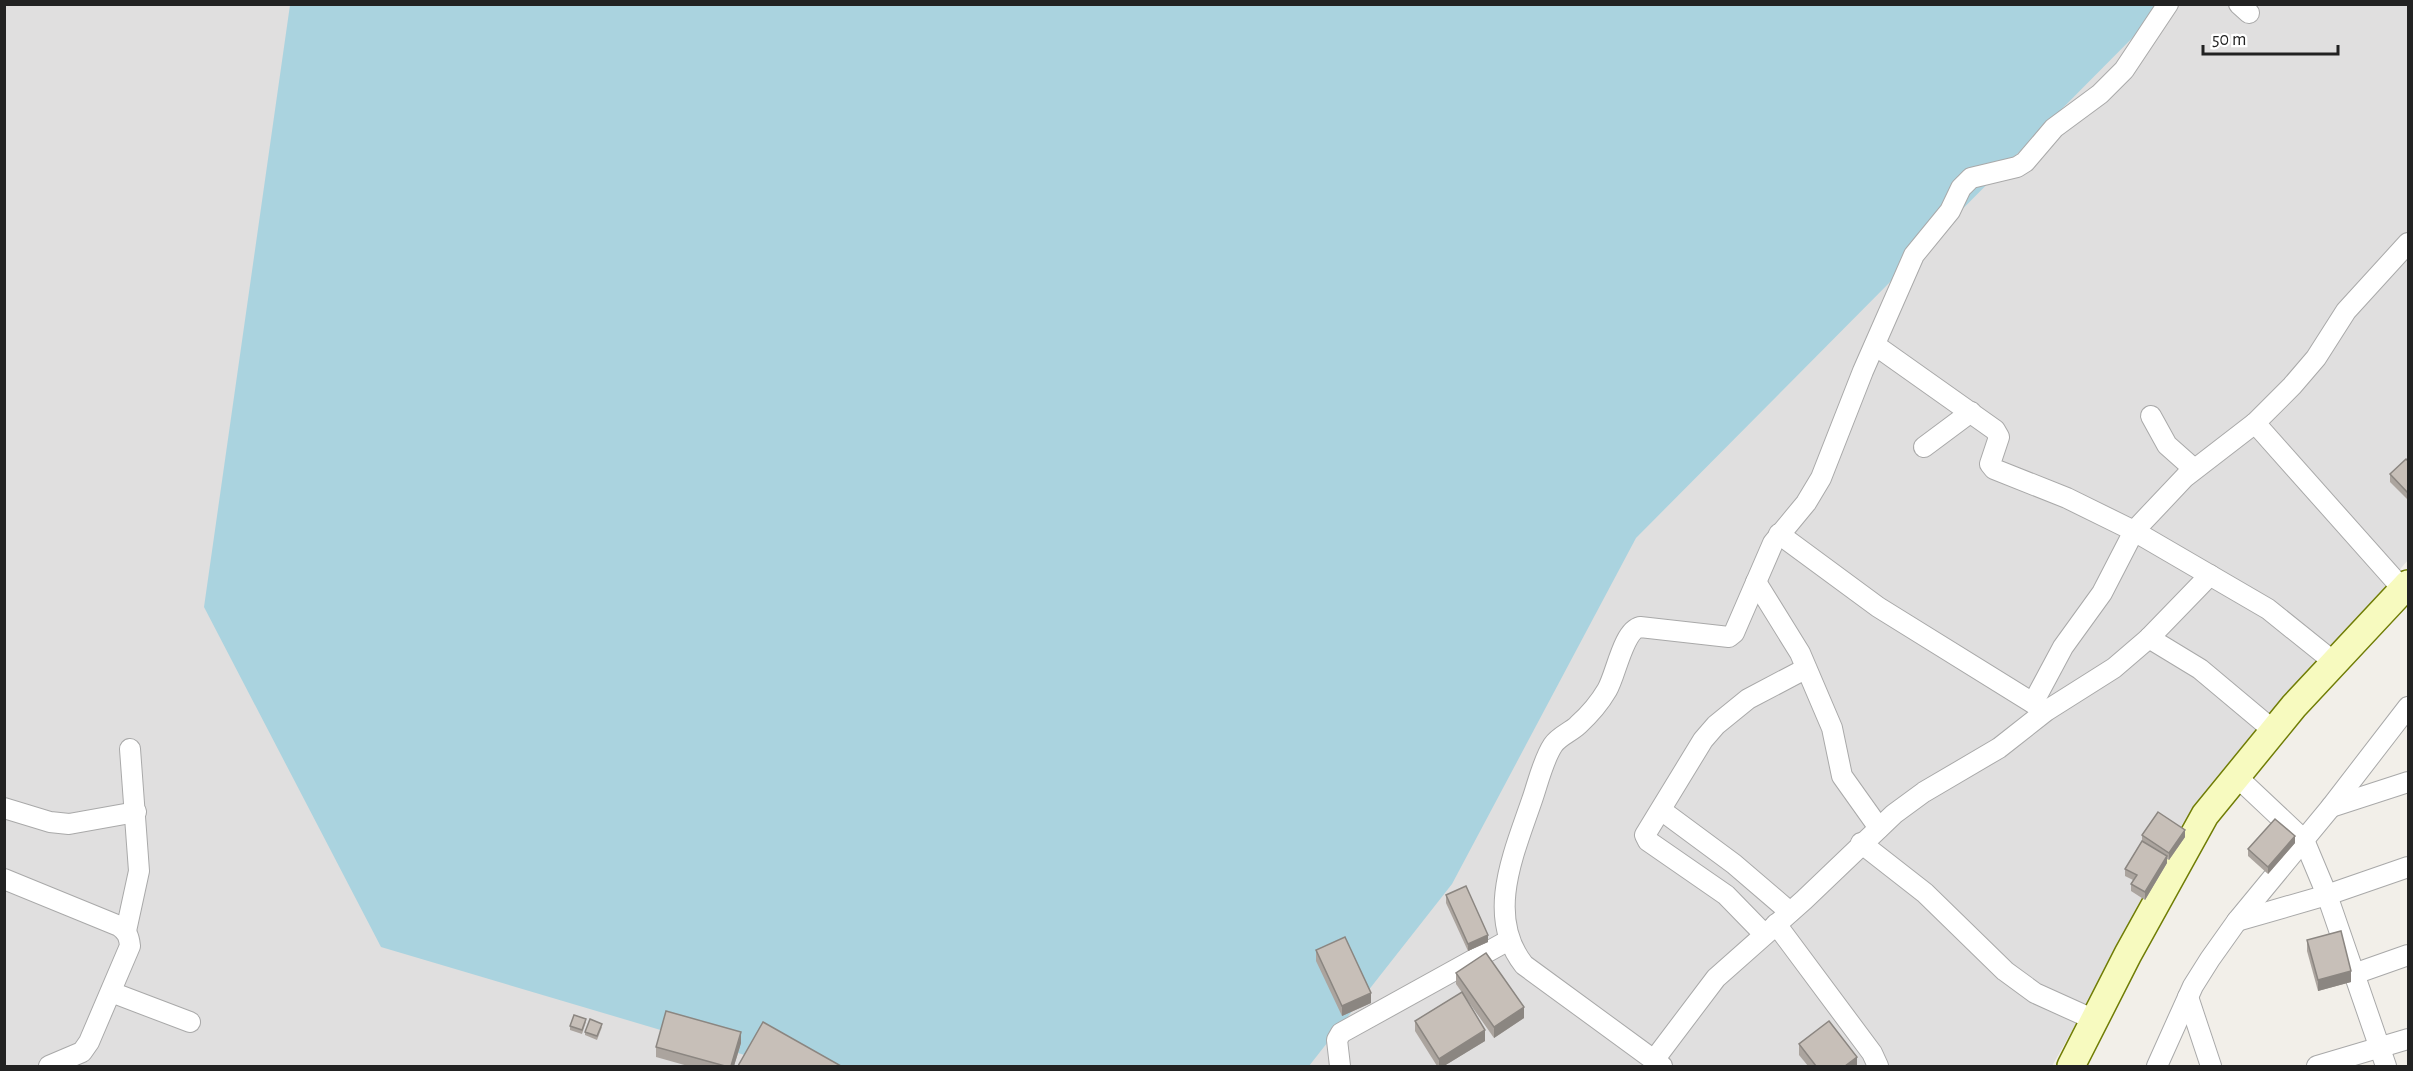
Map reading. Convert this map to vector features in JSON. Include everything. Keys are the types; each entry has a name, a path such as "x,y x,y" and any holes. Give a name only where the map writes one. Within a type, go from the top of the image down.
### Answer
{"street":[{"path":"2168,4 2124,70 2100,94 2054,128 2025,162 2017,167 1971,178 1965,183 1950,212 1914,255 1815,491 1779,534 1737,628 1728,637 1640,627 1630,632 1611,683 1602,698 1578,725 1552,746 1509,867 1504,907 1505,928 1512,949 1524,965 1658,1063 1716,978 1861,843 1918,796 1999,748 2040,707 2114,668 2149,638 2210,575"},
{"path":"2040,707 2063,647 2102,593 2134,531 2194,469 2255,423 2303,374 2346,311 2409,243"},
{"path":"1875,345 1998,432 1998,440 1990,459 1994,469 2067,498 2134,531 2268,609 2334,662"},
{"path":"1924,447 1971,412"},
{"path":"2151,416 2167,445 2194,469"},
{"path":"2255,423 2407,593"},
{"path":"1779,534 1878,607 2040,707"},
{"path":"1756,582 1794,642 1832,729 1842,776 1879,828"},
{"path":"2091,1066 2172,902 2242,781 2274,731 2334,662 2407,593"},
{"path":"2071,1066 2205,815 2242,781 2407,593"},
{"path":"2149,638 2200,669 2274,731"},
{"path":"1777,923 1726,896 1648,841 1645,835 1703,740 1716,725 1748,699 1805,669"},
{"path":"2157,1066 2188,997 2237,921 2331,807 2409,707"},
{"path":"49,1066 82,1052 130,946 126,931 140,871 130,750"},
{"path":"2242,781 2304,840 2327,895 2384,1057"},
{"path":"2331,807 2409,782"},
{"path":"4,808 50,822 69,824 136,812"},
{"path":"1661,810 1734,864 1872,1053 1878,1066"},
{"path":"1861,843 1925,893 2005,971 2034,993 2097,1021"},
{"path":"2237,921 2327,895 2409,867"},
{"path":"4,879 126,931"},
{"path":"1340,1066 1337,1040 1341,1033 1509,940"},
{"path":"2354,975 2409,955"},
{"path":"111,992 190,1022"},
{"path":"2188,997 2211,1066"},
{"path":"2317,1066 2384,1057 2409,1039"}],"shaded area":[{"path":"5,5 2408,5 2408,560 2204,798 2052,1066 5,1066"}],"water":[{"path":"290,5 2165,5 1636,538 1452,884 1309,1066 782,1066 381,947 204,607"}],"building":[{"path":"2406,459 2409,462 2409,494 2390,474"},
{"path":"2158,812 2185,830 2169,853 2142,835"},
{"path":"2275,819 2295,836 2268,867 2248,849"},
{"path":"2142,841 2167,856 2145,892 2131,884 2137,875 2125,869"},
{"path":"1466,886 1488,935 1468,944 1446,895"},
{"path":"2341,931 2351,971 2318,980 2307,940"},
{"path":"1345,937 1371,993 1342,1006 1316,950"},
{"path":"1486,953 1524,1007 1494,1027 1456,973"},
{"path":"1462,992 1485,1030 1439,1059 1415,1021"},
{"path":"666,1011 741,1032 731,1066 656,1047"},
{"path":"574,1015 586,1019 582,1030 570,1026"},
{"path":"590,1019 602,1024 597,1036 585,1032"},
{"path":"1829,1021 1857,1057 1845,1066 1816,1066 1799,1044"},
{"path":"763,1022 841,1066 738,1066"}]}
